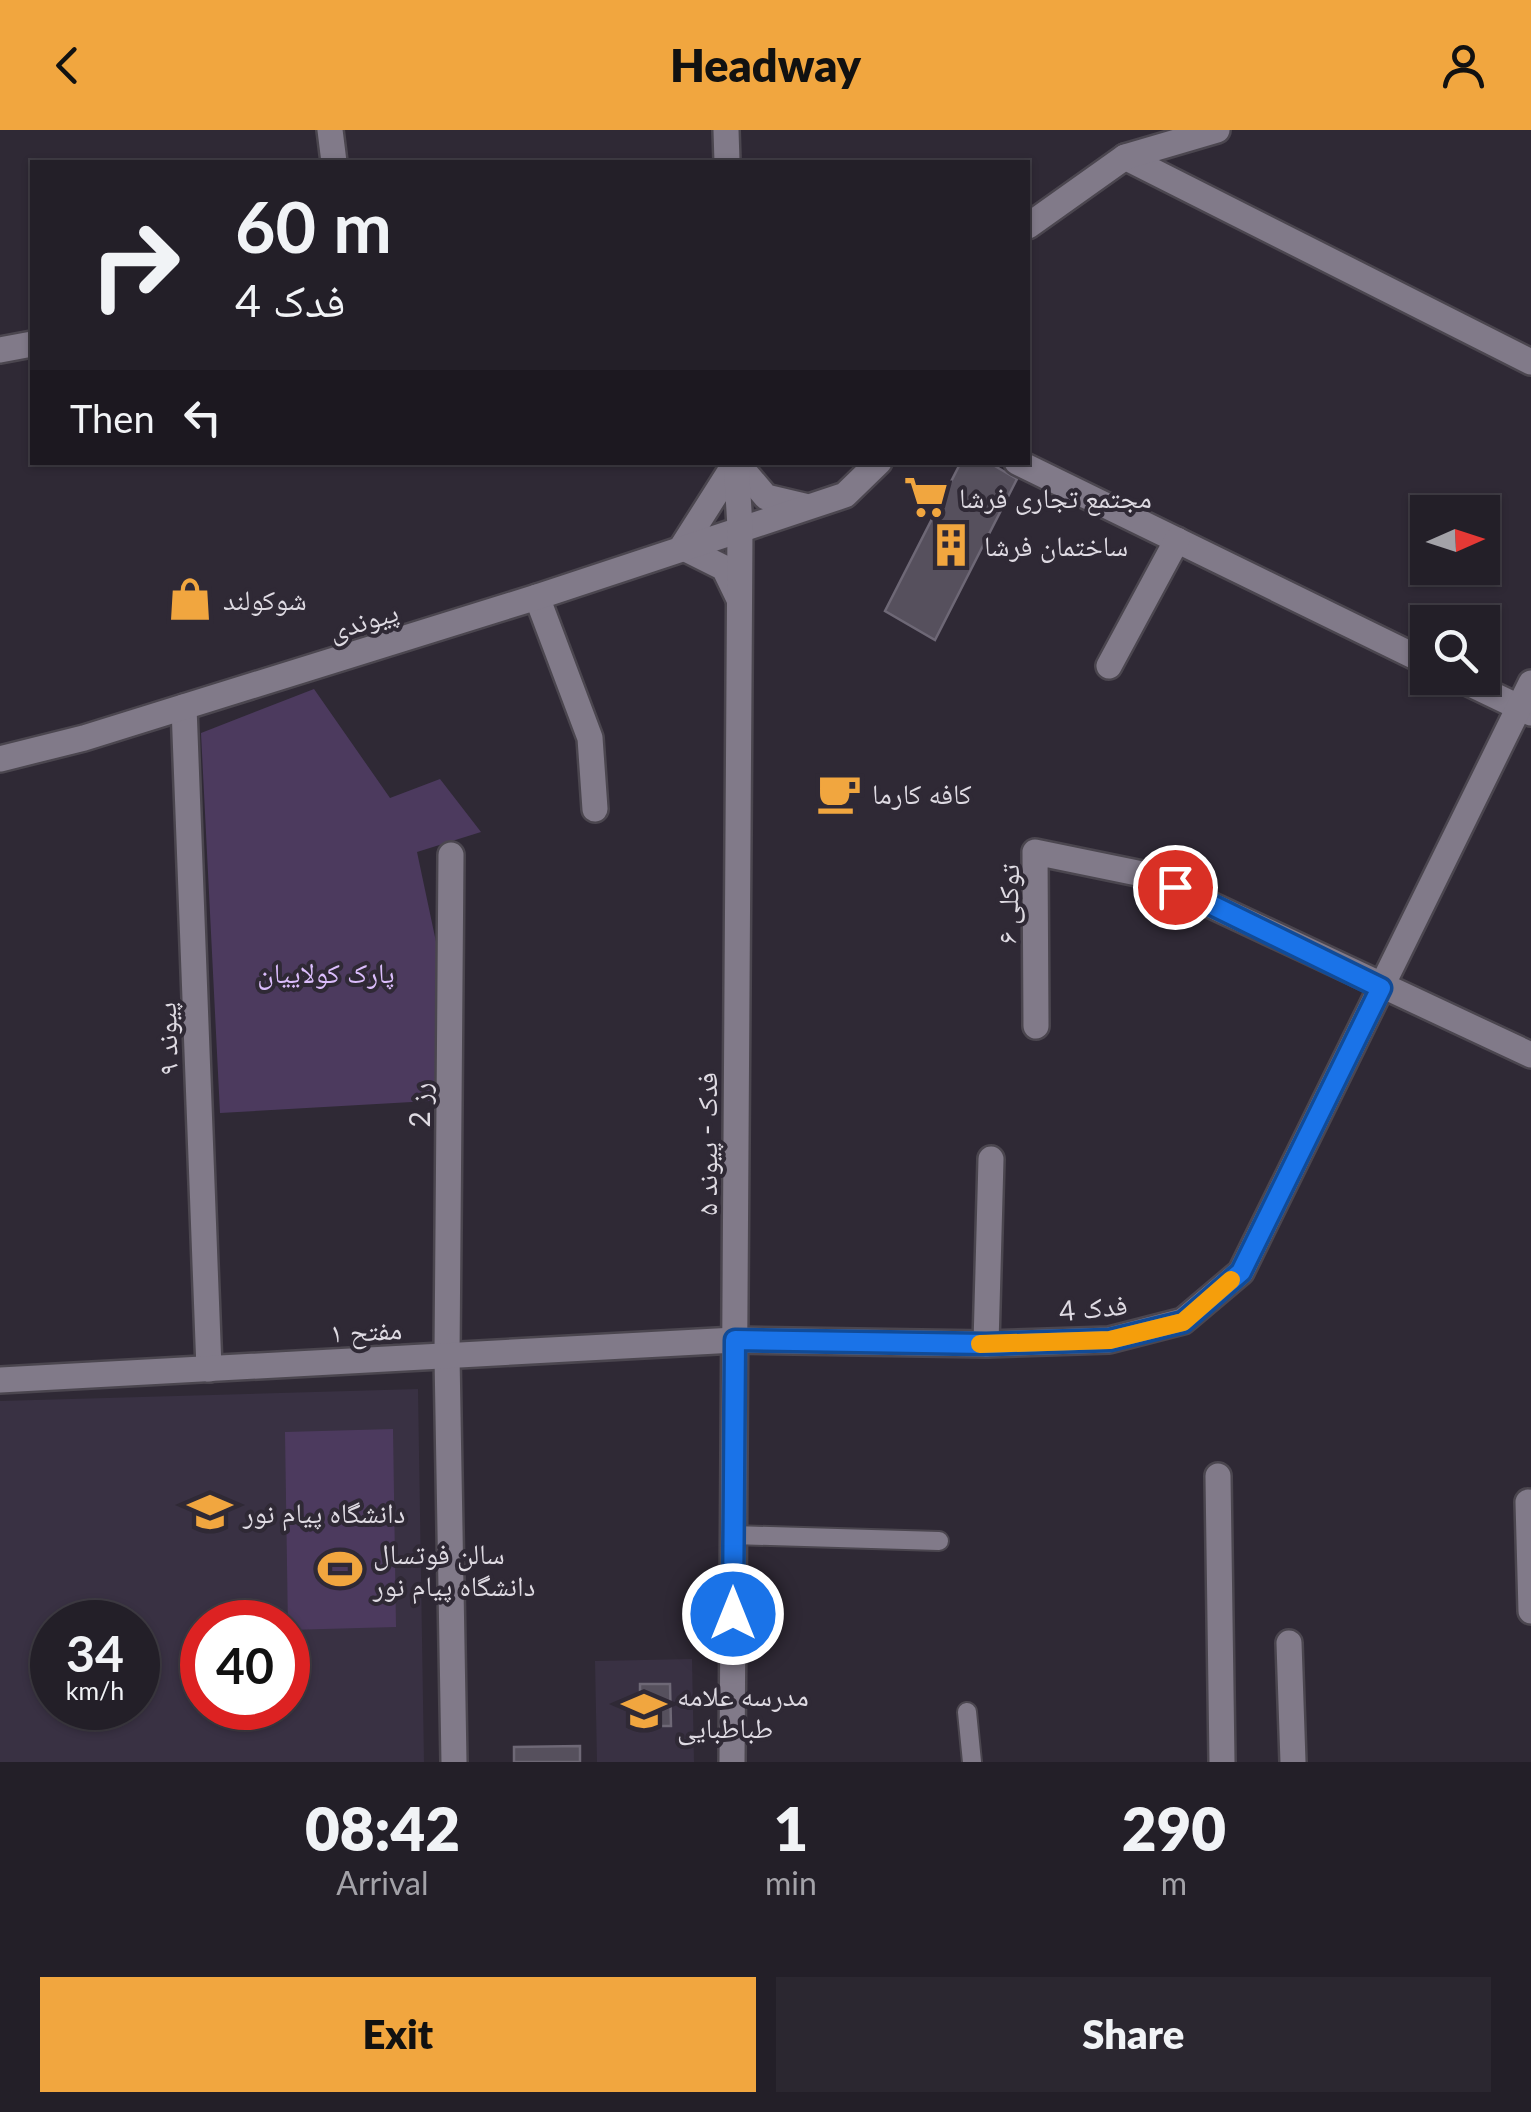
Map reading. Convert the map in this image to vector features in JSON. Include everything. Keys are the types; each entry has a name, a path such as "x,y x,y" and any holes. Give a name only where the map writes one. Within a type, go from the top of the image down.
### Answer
{"street":[{"path":"330,130 334,160"},
{"path":"726,130 728,160"},
{"path":"1030,225 1124,157 1214,130"},
{"path":"1124,157 1531,362"},
{"path":"0,350 30,344"},
{"path":"734,465 682,547 724,568 740,607"},
{"name":"فدک - پیوند ۵","path":"732,1762 740,607 736,465"},
{"path":"739,465 766,497 809,507 845,494 875,465"},
{"path":"1024,465 1410,654"},
{"name":"پیوندی","path":"0,759 184,707 809,507"},
{"path":"1109,666 1176,540"},
{"path":"536,597 590,738 596,809"},
{"name":"فدک 4","path":"735,1340 986,1344 1110,1340 1183,1322 1241,1272 1381,988 1525,710 1531,682"},
{"path":"1494,695 1525,710"},
{"name":"پیوند ۹","path":"184,707 209,1369"},
{"name":"توکلی ۶","path":"1036,1026 1035,852 1148,874 1381,988"},
{"name":"رز 2","path":"451,854 448,1356 454,1762"},
{"path":"1381,988 1531,1054"},
{"path":"986,1344 991,1159"},
{"name":"مفتح ۱","path":"0,1380 735,1340"},
{"path":"1218,1476 1222,1762"},
{"path":"1528,1502 1531,1611"},
{"path":"1289,1643 1293,1762"}],"lane":[{"path":"734,1535 939,1540"},
{"path":"967,1712 972,1762"}],"shaded area":[{"name":"دانشگاه پیام نور","path":"418,1389 424,1762 0,1762 0,1401"},
{"name":"مدرسه علامه طباطبایی","path":"692,1659 694,1762 597,1762 595,1661"}],"green space":[{"name":"پارک کولاییان","path":"314,689 390,798 440,779 481,832 417,852 439,956 447,1100 220,1113 201,733"},
{"name":"سالن فوتسال دانشگاه پیام نور","path":"393,1429 396,1627 310,1629 310,1600 288,1600 285,1432"}],"building":[{"name":"ساختمان فرشا","path":"959,465 993,465 1017,479 935,640 885,611"},
{"path":"640,1684 670,1684 671,1726 640,1726"},
{"path":"580,1746 580,1762 514,1762 514,1747"}],"slow traffic":[{"path":"980,1344 1110,1340 1183,1322 1231,1280"}],"place":[{"name":"مجتمع تجاری فرشا","path":"926,497"},
{"name":"ساختمان فرشا","path":"951,545"},
{"name":"شوکولند","path":"190,599"},
{"name":"کافه کارما","path":"839,793"},
{"name":"دانشگاه پیام نور","path":"210,1512"},
{"name":"سالن فوتسال دانشگاه پیام نور","path":"340,1569"},
{"name":"مدرسه علامه طباطبایی","path":"644,1711"}],"route":[{"path":"733,1614 735,1340 986,1344 1110,1340 1183,1322 1241,1272 1381,988 1231,911 1175,887"}]}
